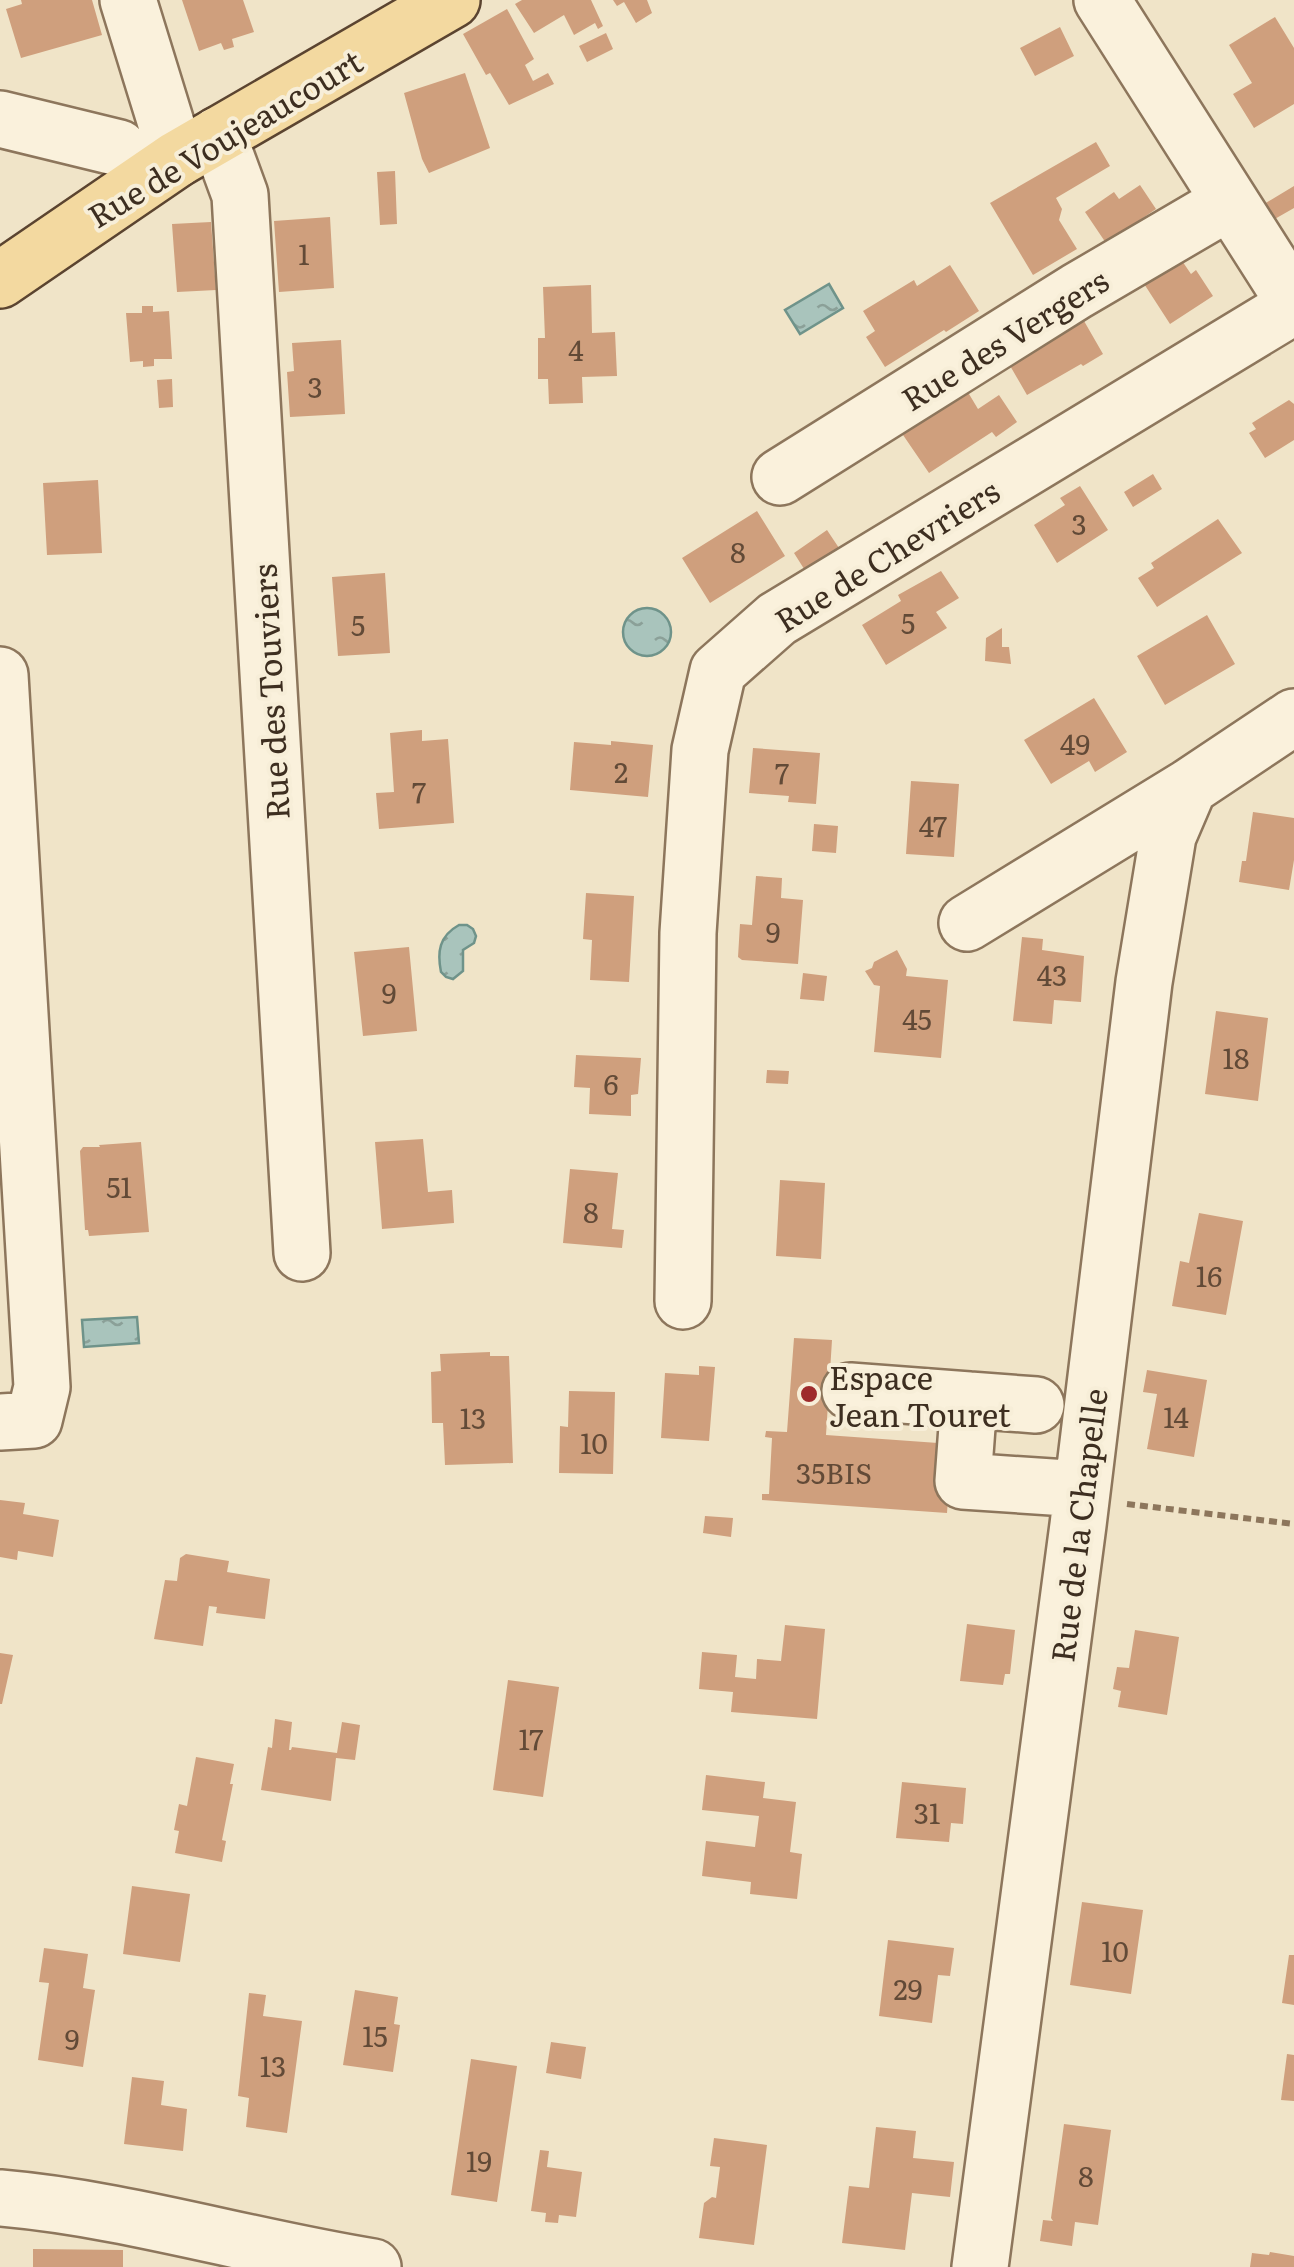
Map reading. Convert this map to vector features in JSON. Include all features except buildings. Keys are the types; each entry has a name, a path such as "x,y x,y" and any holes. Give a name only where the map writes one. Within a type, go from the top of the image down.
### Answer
{"main road":[{"name":"Rue de Voujeaucourt","path":"0,280 198,147 452,0"}],"street":[{"name":"Rue des Touviers","path":"128,0 198,147 240,195 302,1253"},
{"path":"1102,0 1294,304"},
{"path":"0,119 119,148"},
{"name":"Rue des Vergers","path":"780,476 1229,202"},
{"name":"Rue de Chevriers","path":"682,1301 688,933 700,750 718,671 776,618 1294,304"},
{"path":"0,675 42,1386 34,1420 0,1422"},
{"path":"966,923 1190,787 1294,716"},
{"name":"Rue de la Chapelle","path":"980,2267 1082,1494 1144,982 1168,836 1190,787"},
{"path":"850,1391 1036,1405"},
{"path":"969,1400 963,1481 1082,1494"},
{"path":"0,2198 185,2227 373,2267"}],"path":[{"path":"1082,1494 1294,1524"}],"water":[{"path":"829,284 843,308 800,334 785,310"},
{"path":"647,608 664,615 671,632 664,649 647,656 630,649 623,632 630,615"},
{"path":"459,925 467,925 476,936 474,943 463,950 463,971 453,979 441,972 439,958 443,939"},
{"path":"137,1317 139,1343 84,1347 82,1320"}],"place":[{"name":"Espace Jean Touret","path":"809,1394"}]}
